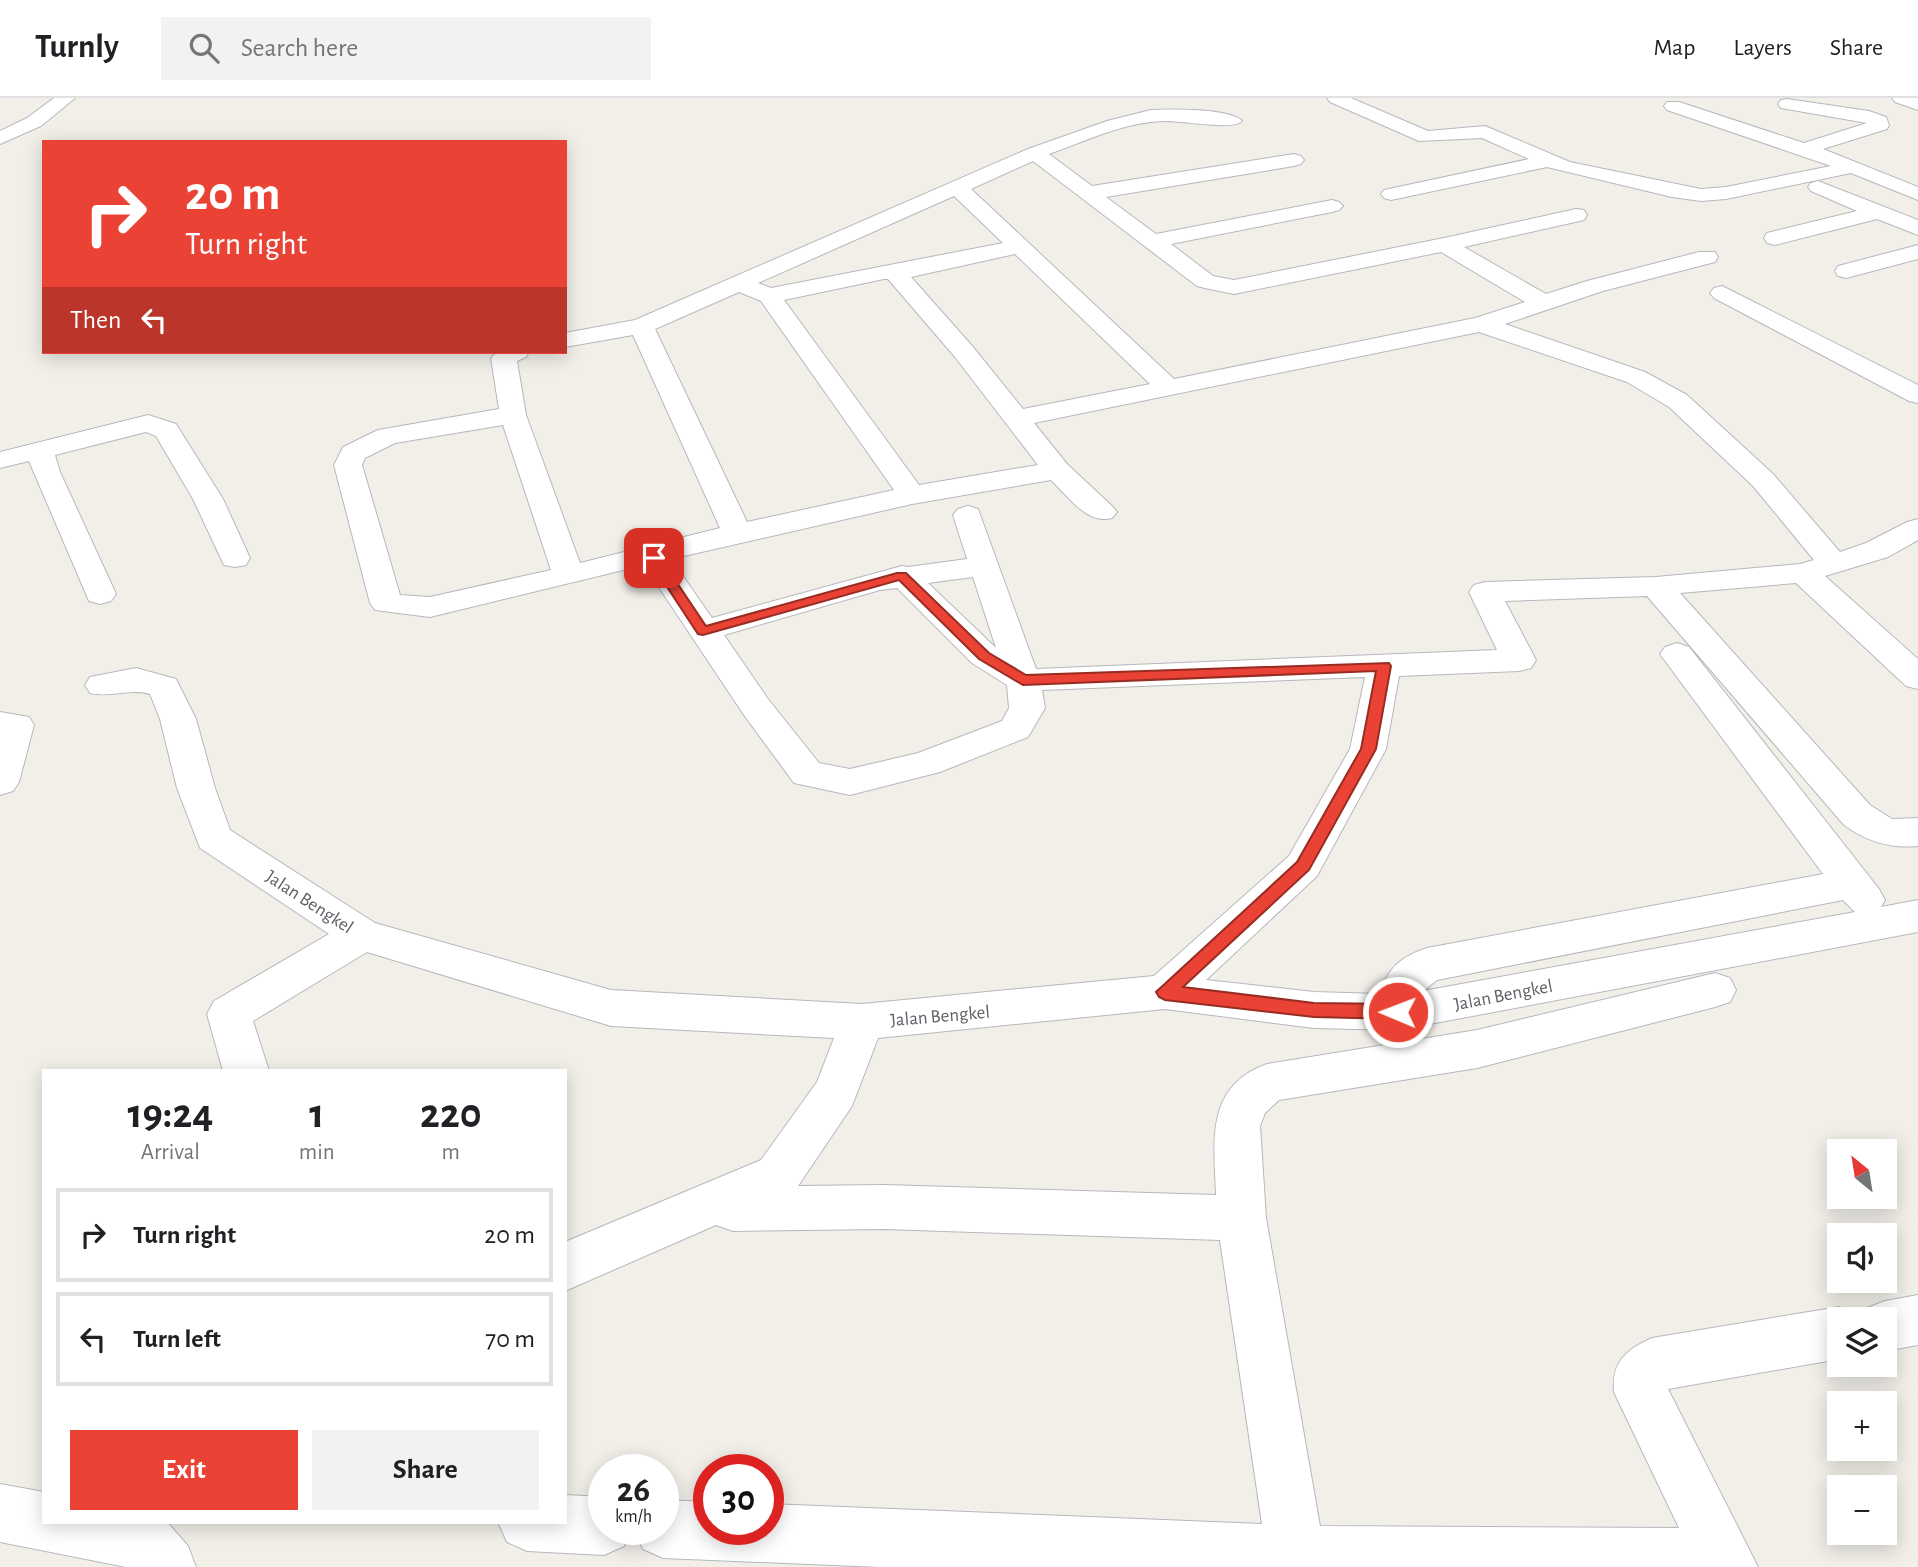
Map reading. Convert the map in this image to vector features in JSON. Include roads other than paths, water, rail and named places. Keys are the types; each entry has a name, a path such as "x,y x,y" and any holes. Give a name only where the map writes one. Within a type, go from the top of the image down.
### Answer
{"street":[{"path":"0,138 34,122 66,98"},
{"path":"1336,98 1418,135 1434,138 1485,132 1546,161 1672,191 1701,195 1726,193 1853,167"},
{"path":"1901,98 1918,105"},
{"path":"1787,104 1869,117 1879,121 1880,125 1804,149"},
{"path":"1673,106 1804,149 1918,194"},
{"path":"567,340 641,326 1035,153 1141,117 1233,121"},
{"path":"1035,153 1205,281 1234,286 1444,245 1576,215"},
{"path":"1090,193 1294,160"},
{"path":"1391,194 1546,161"},
{"path":"1897,186 1918,183"},
{"path":"957,187 1168,387"},
{"path":"1818,187 1918,228"},
{"path":"1154,241 1332,206"},
{"path":"1775,238 1878,212"},
{"path":"1444,245 1544,303"},
{"path":"769,296 884,272 895,274 1020,246"},
{"path":"1846,271 1918,252"},
{"path":"1016,419 1480,324 1627,277 1707,257"},
{"path":"895,274 964,352 1057,470 1102,512"},
{"path":"739,283 769,296 912,495"},
{"path":"1722,293 1918,395"},
{"path":"1480,324 1636,377 1678,401 1763,480 1835,565"},
{"path":"641,326 737,533"},
{"path":"513,354 504,358 513,415 569,575"},
{"path":"513,415 388,436 353,453 348,465 386,603 430,607 737,533 912,495 1057,470"},
{"path":"0,460 148,423 166,430 208,499 235,558"},
{"path":"40,451 62,510 100,594"},
{"path":"654,558 703,631 807,774 850,782 927,763 1015,729 1027,708 1023,680 968,515"},
{"path":"902,576 984,656 1023,680 1519,660 1485,592 1656,586 1803,573 1877,550 1918,528"},
{"path":"703,631 902,576 985,566"},
{"path":"1803,573 1918,678"},
{"path":"1656,586 1857,816 1875,829 1896,835 1918,832"},
{"path":"1677,654 1852,883 1899,919"},
{"path":"1165,992 1303,866 1368,749 1384,666"},
{"name":"Jalan Bengkel","path":"102,685 136,679 164,687 178,719 196,788 215,838 362,935 611,1009 862,1022 1165,992 1314,1010 1398,1012 1899,919"},
{"path":"0,724 16,725 0,782"},
{"path":"1398,1012 1402,986 1410,974 1427,965 1852,883"},
{"path":"245,1069 229,1014 362,935"},
{"path":"1296,1561 1241,1219 1237,1126 1246,1101 1267,1083 1477,1049 1715,990"},
{"path":"567,1266 778,1175 835,1092 862,1022"},
{"path":"733,1209 884,1207 1241,1219"},
{"path":"1897,1324 1918,1320"},
{"path":"679,1530 1296,1561 1705,1562 1641,1392 1639,1380 1643,1372 1652,1365 1827,1335"},
{"path":"0,1513 42,1521"},
{"path":"59,1524 160,1544"},
{"path":"566,1524 588,1525"}]}
